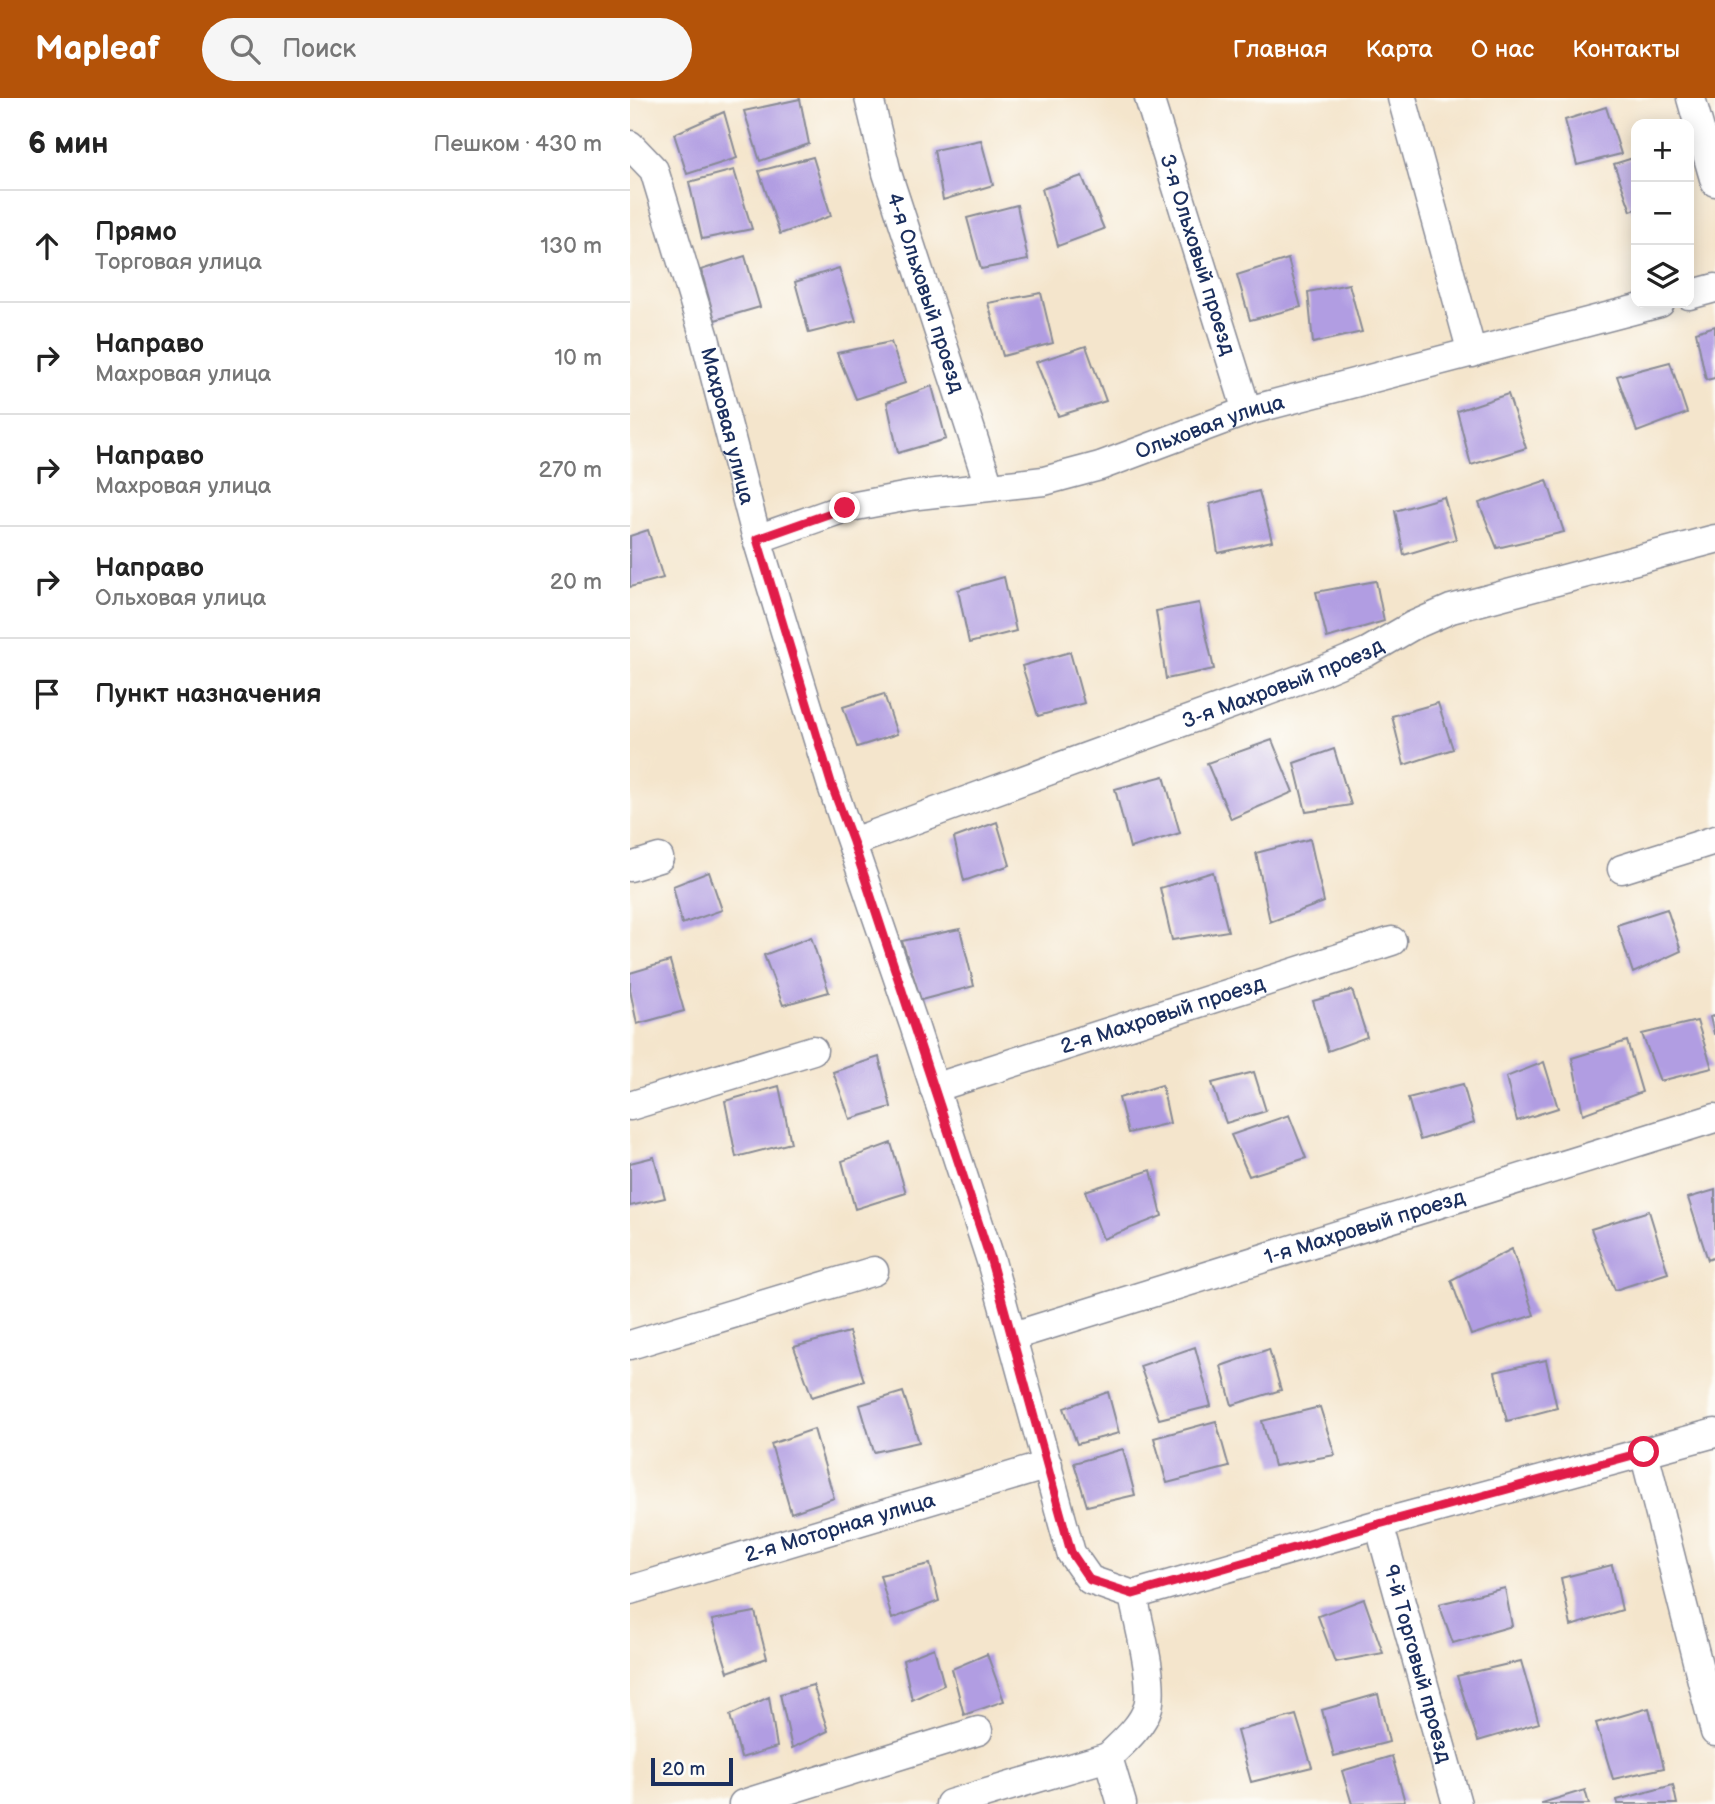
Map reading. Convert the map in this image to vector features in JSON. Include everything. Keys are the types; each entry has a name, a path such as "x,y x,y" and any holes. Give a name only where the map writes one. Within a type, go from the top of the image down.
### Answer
{"street":[{"name":"4-я Ольховый проезд","path":"869,98 887,173 989,486"},
{"name":"3-я Ольховый проезд","path":"1149,98 1247,411"},
{"path":"1402,98 1472,353"},
{"path":"1690,98 1715,182"},
{"name":"Махровая улица","path":"630,145 654,170 705,338 757,539 832,786 853,842 986,1246 1071,1552 1090,1580 1133,1594"},
{"path":"1694,294 1715,288"},
{"name":"Ольховая улица","path":"757,539 845,508 909,496 1044,481 1100,466 1247,411 1641,308"},
{"name":"3-я Махровый проезд","path":"853,842 1317,673 1367,652 1412,626 1451,610 1715,539"},
{"path":"1622,869 1715,840"},
{"path":"630,867 659,858"},
{"name":"2-я Махровый проезд","path":"934,1088 1392,942"},
{"path":"630,1106 813,1050"},
{"name":"1-я Махровый проезд","path":"1013,1336 1715,1118"},
{"path":"630,1345 874,1271"},
{"path":"950,1804 1108,1757 1135,1729 1148,1707 1150,1683 1133,1594 1715,1433"},
{"path":"1644,1452 1715,1732"},
{"name":"2-я Моторная улица","path":"630,1590 1048,1465"},
{"name":"9-й Торговый проезд","path":"1379,1524 1457,1804"},
{"path":"743,1804 978,1731"},
{"path":"1108,1757 1122,1804"}],"building":[{"path":"800,99 809,144 760,161 744,111"},
{"path":"1606,107 1621,154 1577,165 1565,120"},
{"path":"724,112 737,158 687,174 674,134"},
{"path":"981,140 993,185 943,200 934,150"},
{"path":"813,157 831,216 780,234 759,171"},
{"path":"1631,159 1631,211 1614,164"},
{"path":"734,170 752,229 702,239 689,182"},
{"path":"1082,176 1104,229 1058,246 1042,189"},
{"path":"1017,205 1028,260 981,269 967,218"},
{"path":"745,256 760,307 715,320 701,270"},
{"path":"1288,259 1301,307 1250,320 1237,275"},
{"path":"839,268 856,321 809,333 795,282"},
{"path":"1349,284 1362,332 1313,343 1308,292"},
{"path":"1041,293 1053,343 1003,356 988,303"},
{"path":"1715,326 1715,378 1706,380 1696,332"},
{"path":"891,342 905,383 856,399 837,353"},
{"path":"1086,346 1106,401 1058,416 1036,362"},
{"path":"1670,362 1687,413 1637,432 1617,376"},
{"path":"932,386 946,439 898,453 887,402"},
{"path":"1508,394 1526,448 1471,465 1457,411"},
{"path":"1547,480 1564,532 1497,548 1479,503"},
{"path":"1259,491 1272,541 1218,553 1210,504"},
{"path":"1444,497 1456,539 1404,555 1395,511"},
{"path":"648,530 663,578 630,587 630,536"},
{"path":"1004,577 1016,631 969,643 958,590"},
{"path":"1376,581 1384,621 1327,638 1316,592"},
{"path":"1199,603 1214,669 1166,679 1156,611"},
{"path":"1070,652 1084,703 1038,716 1022,666"},
{"path":"884,694 897,734 857,747 843,707"},
{"path":"1438,703 1453,749 1404,765 1392,716"},
{"path":"1272,740 1293,792 1231,819 1207,763"},
{"path":"1334,749 1351,805 1306,812 1294,763"},
{"path":"1164,776 1180,833 1130,848 1115,789"},
{"path":"997,822 1010,865 964,881 954,838"},
{"path":"1310,839 1324,902 1270,922 1256,853"},
{"path":"709,872 722,910 682,924 673,886"},
{"path":"1213,872 1228,931 1172,940 1160,888"},
{"path":"1667,909 1681,951 1633,973 1617,925"},
{"path":"960,929 974,986 921,1000 902,941"},
{"path":"811,937 829,992 783,1005 764,955"},
{"path":"670,961 684,1011 637,1024 630,990 630,973"},
{"path":"1352,990 1367,1037 1328,1051 1313,1001"},
{"path":"1715,1015 1715,1034 1714,1034 1710,1017"},
{"path":"1697,1021 1712,1068 1660,1081 1642,1034"},
{"path":"1627,1041 1642,1092 1583,1114 1572,1058"},
{"path":"879,1057 891,1107 850,1119 833,1072"},
{"path":"1544,1062 1558,1108 1517,1121 1506,1077"},
{"path":"1254,1072 1266,1111 1226,1123 1212,1083"},
{"path":"1463,1084 1474,1123 1420,1140 1408,1098"},
{"path":"1162,1085 1170,1123 1128,1133 1119,1098"},
{"path":"779,1086 791,1143 736,1157 725,1101"},
{"path":"1289,1115 1306,1158 1249,1176 1231,1135"},
{"path":"891,1143 906,1193 855,1209 842,1161"},
{"path":"654,1157 665,1198 630,1206 630,1163"},
{"path":"1151,1170 1162,1216 1103,1239 1085,1191"},
{"path":"1715,1190 1715,1257 1708,1260 1688,1198"},
{"path":"1649,1211 1668,1273 1615,1290 1591,1229"},
{"path":"1512,1249 1534,1315 1471,1335 1451,1280"},
{"path":"849,1332 864,1381 812,1397 794,1347"},
{"path":"1195,1347 1211,1406 1159,1419 1140,1366"},
{"path":"1269,1349 1281,1390 1232,1405 1221,1366"},
{"path":"1546,1360 1557,1408 1507,1421 1495,1372"},
{"path":"903,1392 919,1442 874,1452 860,1405"},
{"path":"1108,1392 1119,1433 1077,1444 1064,1408"},
{"path":"1320,1407 1335,1455 1274,1466 1262,1421"},
{"path":"1216,1421 1229,1467 1167,1483 1154,1438"},
{"path":"814,1429 834,1498 791,1513 771,1444"},
{"path":"1123,1449 1135,1495 1087,1506 1074,1463"},
{"path":"930,1564 939,1601 892,1619 880,1575"},
{"path":"1612,1565 1622,1610 1571,1626 1561,1578"},
{"path":"1505,1588 1512,1626 1453,1643 1439,1604"},
{"path":"1364,1599 1383,1653 1335,1662 1318,1616"},
{"path":"755,1612 767,1658 728,1672 712,1620"},
{"path":"934,1648 944,1685 912,1700 903,1660"},
{"path":"987,1654 1004,1701 964,1715 952,1669"},
{"path":"1521,1661 1539,1723 1478,1741 1457,1676"},
{"path":"813,1685 828,1731 792,1748 780,1694"},
{"path":"1378,1694 1389,1742 1334,1756 1322,1710"},
{"path":"769,1697 777,1747 741,1758 730,1715"},
{"path":"1649,1708 1664,1768 1613,1779 1596,1723"},
{"path":"1296,1715 1312,1767 1251,1782 1237,1731"},
{"path":"1392,1756 1405,1802 1352,1804 1342,1771"},
{"path":"1673,1785 1677,1804 1618,1804 1617,1800"},
{"path":"1585,1790 1589,1804 1542,1804 1542,1803"}],"route":[{"path":"845,508 757,539 832,786 853,842 986,1246 1071,1552 1090,1580 1133,1594 1644,1452"}]}
